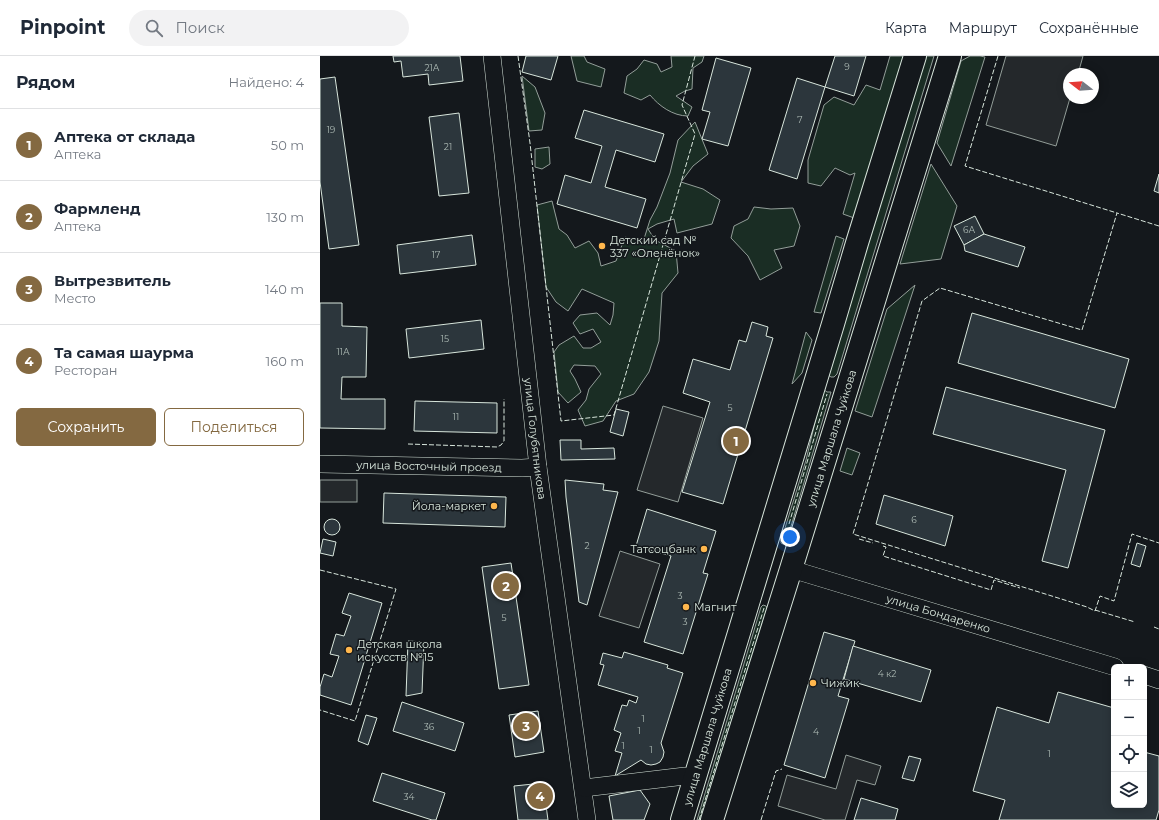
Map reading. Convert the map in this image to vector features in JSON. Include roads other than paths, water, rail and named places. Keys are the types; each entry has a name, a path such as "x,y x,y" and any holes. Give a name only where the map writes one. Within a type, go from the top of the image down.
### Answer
{"main road":[{"name":"улица Маршала Чуйкова","path":"682,820 915,56"},
{"name":"улица Маршала Чуйкова","path":"712,820 950,56"},
{"path":"819,372 830,379 850,380"},
{"name":"улица Бондаренко","path":"762,559 791,569"}],"street":[{"name":"улица Голубятникова","path":"492,56 538,467 584,788 587,820"},
{"name":"улица Восточный проезд","path":"320,464 515,468 538,467"},
{"name":"улица Бондаренко","path":"791,569 1111,666"},
{"path":"1147,677 1159,680"},
{"path":"584,788 685,776 694,780"}],"place":[{"name":"Детский сад № 337 «Оленёнок»","path":"602,246"},
{"name":"Аптека от склада","path":"736,441"},
{"name":"Йола-маркет","path":"494,506"},
{"name":"Татсоцбанк","path":"704,549"},
{"name":"Фармленд","path":"506,586"},
{"name":"Магнит","path":"686,607"},
{"name":"Детская школа искусств №15","path":"349,650"},
{"name":"Чижик","path":"813,683"},
{"name":"Вытрезвитель","path":"526,726"},
{"name":"Та самая шаурма","path":"540,796"}]}
